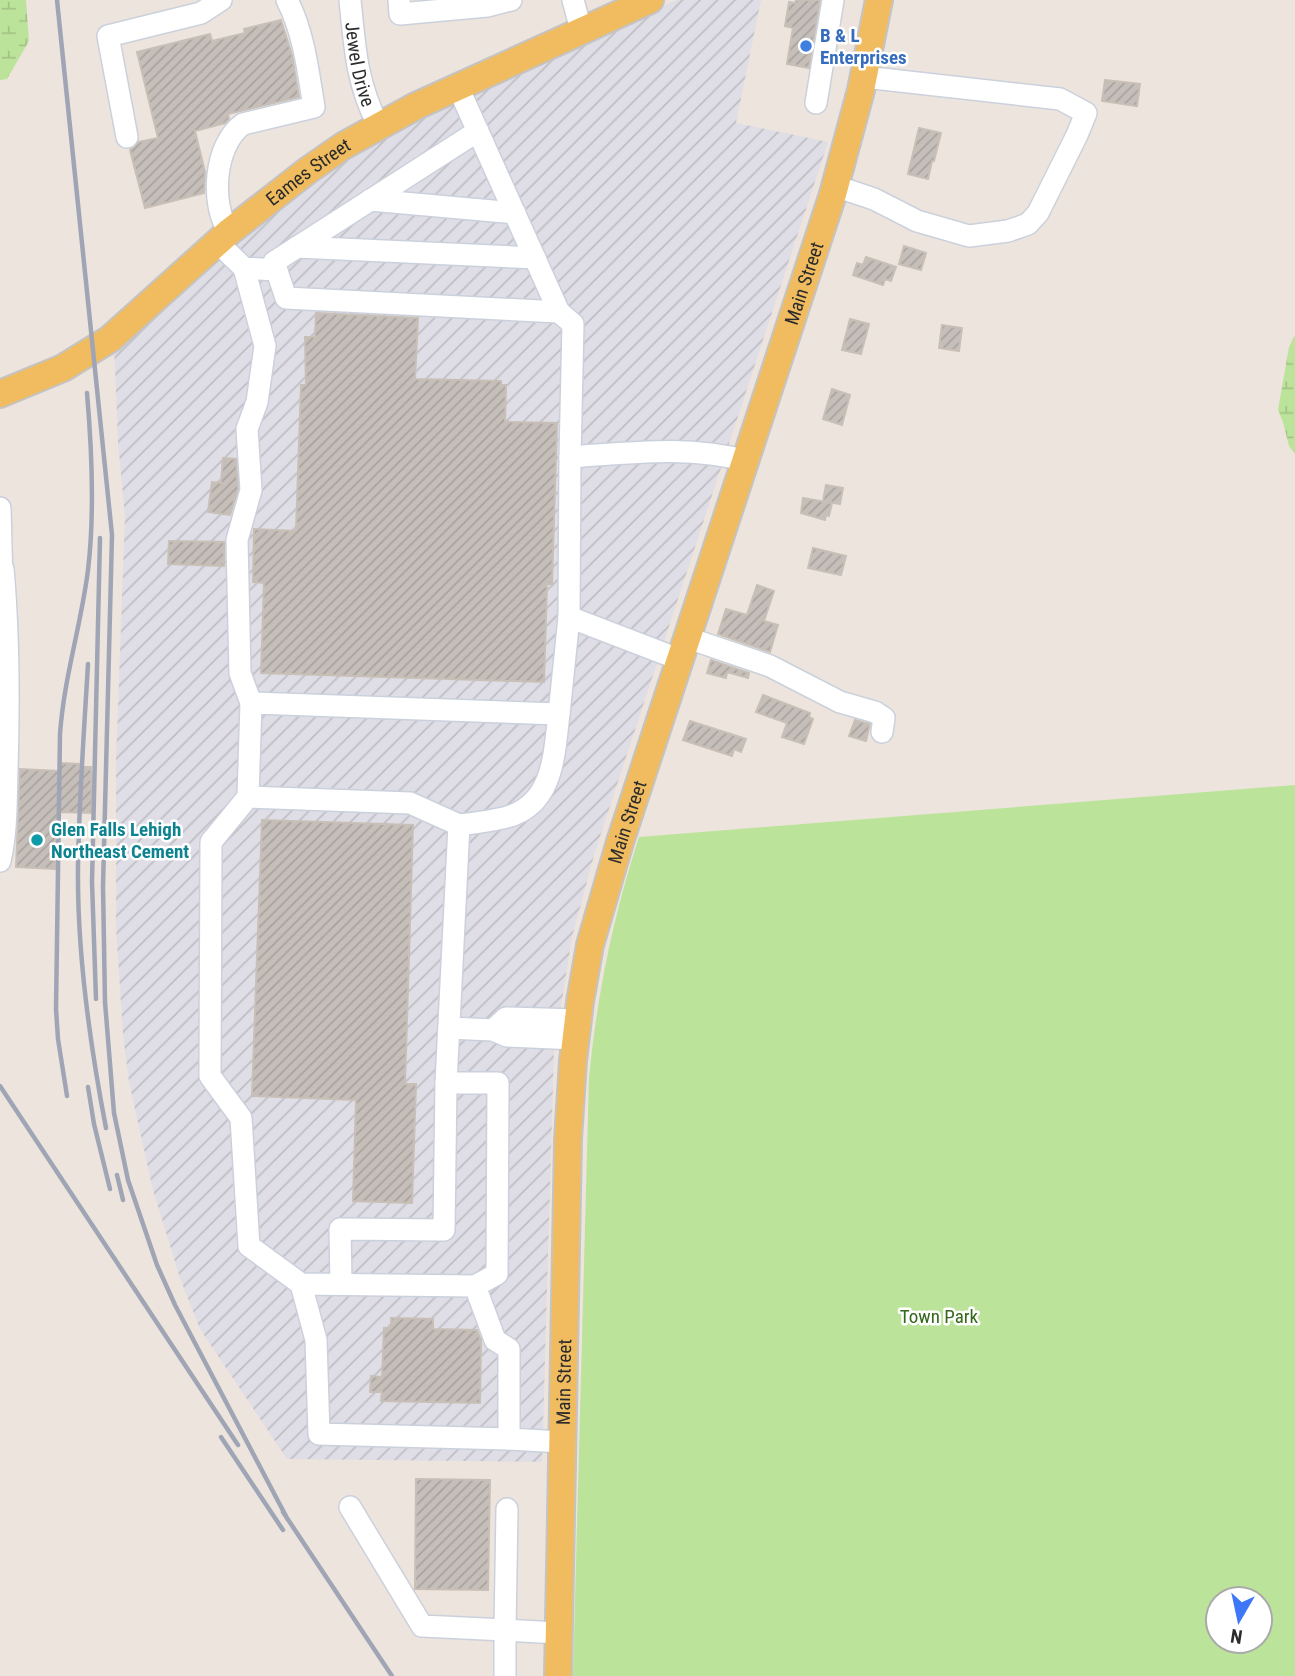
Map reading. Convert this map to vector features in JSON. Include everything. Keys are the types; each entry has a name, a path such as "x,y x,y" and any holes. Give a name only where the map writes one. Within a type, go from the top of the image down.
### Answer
{"main road":[{"name":"Eames Street","path":"0,394 63,368 110,339 223,238 307,171 378,125 649,0"},
{"name":"Main Street","path":"558,1676 568,1139 577,1029 590,945 605,891 835,186 864,77 879,0"}],"street":[{"path":"127,137 108,36 201,13 221,0"},
{"path":"288,0 304,47 314,107 243,124 234,131 226,144 217,193 223,238 244,268 265,346 257,402 247,429 251,490 237,540 240,673 251,703 248,797 211,842 210,1076 241,1118 249,1246 301,1284 475,1286 497,1274 498,1083 446,1083"},
{"name":"Jewel Drive","path":"350,0 359,80 378,125"},
{"path":"399,0 400,14 487,6 511,0"},
{"path":"573,0 581,30"},
{"path":"816,103 833,0"},
{"path":"835,186 874,199 917,220 969,236 1008,232 1028,224 1038,213 1086,113 1060,99 864,77"},
{"path":"248,797 410,803 459,825 509,817 533,804 551,774 569,617 573,324 559,312 458,86"},
{"path":"478,131 274,262 286,298 559,312"},
{"path":"370,200 515,213"},
{"path":"297,247 535,258"},
{"path":"244,268 277,270"},
{"path":"570,457 677,451 718,453 747,461"},
{"path":"0,508 8,626 5,833 0,861"},
{"path":"0,606 3,569"},
{"path":"569,617 684,649 770,666 840,702 875,712 884,718 882,732"},
{"path":"251,703 559,714"},
{"path":"341,1283 340,1229 444,1230 446,1083 459,825"},
{"path":"449,1028 493,1030 506,1018 577,1029"},
{"path":"301,1284 316,1340 319,1434 562,1442"},
{"path":"475,1286 495,1340 509,1349 509,1439"},
{"path":"350,1507 422,1626 558,1633"},
{"path":"505,1676 507,1509"}],"shaded area":[{"path":"677,0 761,0 736,123 828,142 595,852 572,937 554,1051 542,1462 287,1459 200,1329 180,1278 153,1190 129,1082 116,927 116,762 125,516 118,442 114,343 335,164 441,104"}],"green space":[{"path":"0,0 26,0 29,41 7,79 0,80"},
{"path":"1295,335 1295,454 1289,446 1278,410 1289,347"},
{"name":"Town Park","path":"1295,785 1295,1676 573,1676 589,1078 607,956 639,837"}],"building":[{"name":"B & L Enterprises","path":"796,0 820,0 809,68 787,64 793,28 785,26 789,2 795,3"},
{"path":"281,20 292,55 299,97 228,114 229,119 225,123 195,131 205,172 204,193 145,208 130,150 139,142 158,138 137,52 210,34 212,41 245,33 244,29"},
{"path":"1105,80 1140,84 1137,106 1102,101"},
{"path":"919,128 941,133 928,179 908,174"},
{"path":"904,246 926,253 921,270 899,264"},
{"path":"866,257 896,267 891,281 885,279 883,285 853,275 857,263 863,265"},
{"path":"316,313 418,318 415,379 501,381 501,385 506,385 505,422 557,423 552,584 547,584 544,682 261,673 264,583 253,582 254,529 296,531 301,385 306,385 305,337 315,337"},
{"path":"850,319 869,324 861,354 842,350"},
{"path":"942,325 962,328 959,351 939,348"},
{"path":"832,389 850,395 842,425 823,419"},
{"path":"223,458 236,459 238,489 230,515 208,512 212,482 221,483"},
{"path":"826,485 843,488 840,504 823,501"},
{"path":"803,498 832,503 829,516 826,515 825,520 801,513"},
{"path":"169,541 224,542 224,566 168,564"},
{"path":"813,548 846,556 841,575 808,568"},
{"path":"757,585 774,591 764,621 778,625 770,652 718,634 726,609 747,615"},
{"path":"711,660 749,673 748,678 727,672 726,678 707,673"},
{"path":"763,695 810,713 809,717 813,719 804,744 782,737 787,723 756,712"},
{"path":"855,720 870,724 866,741 849,736"},
{"path":"690,721 746,739 741,752 734,749 732,756 683,740"},
{"name":"Glen Falls Lehigh Northeast Cement","path":"60,763 91,767 92,813 58,812 55,869 16,867 20,769 59,771"},
{"path":"262,820 413,825 405,1084 416,1084 412,1203 353,1201 356,1100 252,1096"},
{"path":"391,1318 433,1319 433,1329 477,1330 481,1341 480,1403 381,1401 382,1392 370,1392 371,1376 382,1377 384,1328 391,1328"},
{"path":"416,1479 490,1480 488,1590 415,1589"}],"railway":[{"path":"57,0 112,535 103,886 105,1002 114,1113 128,1180 157,1265 175,1305 288,1520"},
{"path":"67,1096 56,1009 60,734 65,692 85,591 92,526 87,393"},
{"path":"96,999 92,882 100,538"},
{"path":"88,664 79,816 78,899 86,998 106,1128"},
{"path":"0,1086 238,1445"},
{"path":"88,1087 110,1189"},
{"path":"117,1175 123,1200"},
{"path":"221,1437 283,1530"},
{"path":"283,1512 392,1676"}],"place":[{"name":"B & L Enterprises","path":"806,46"},
{"name":"Glen Falls Lehigh Northeast Cement","path":"37,840"}]}
